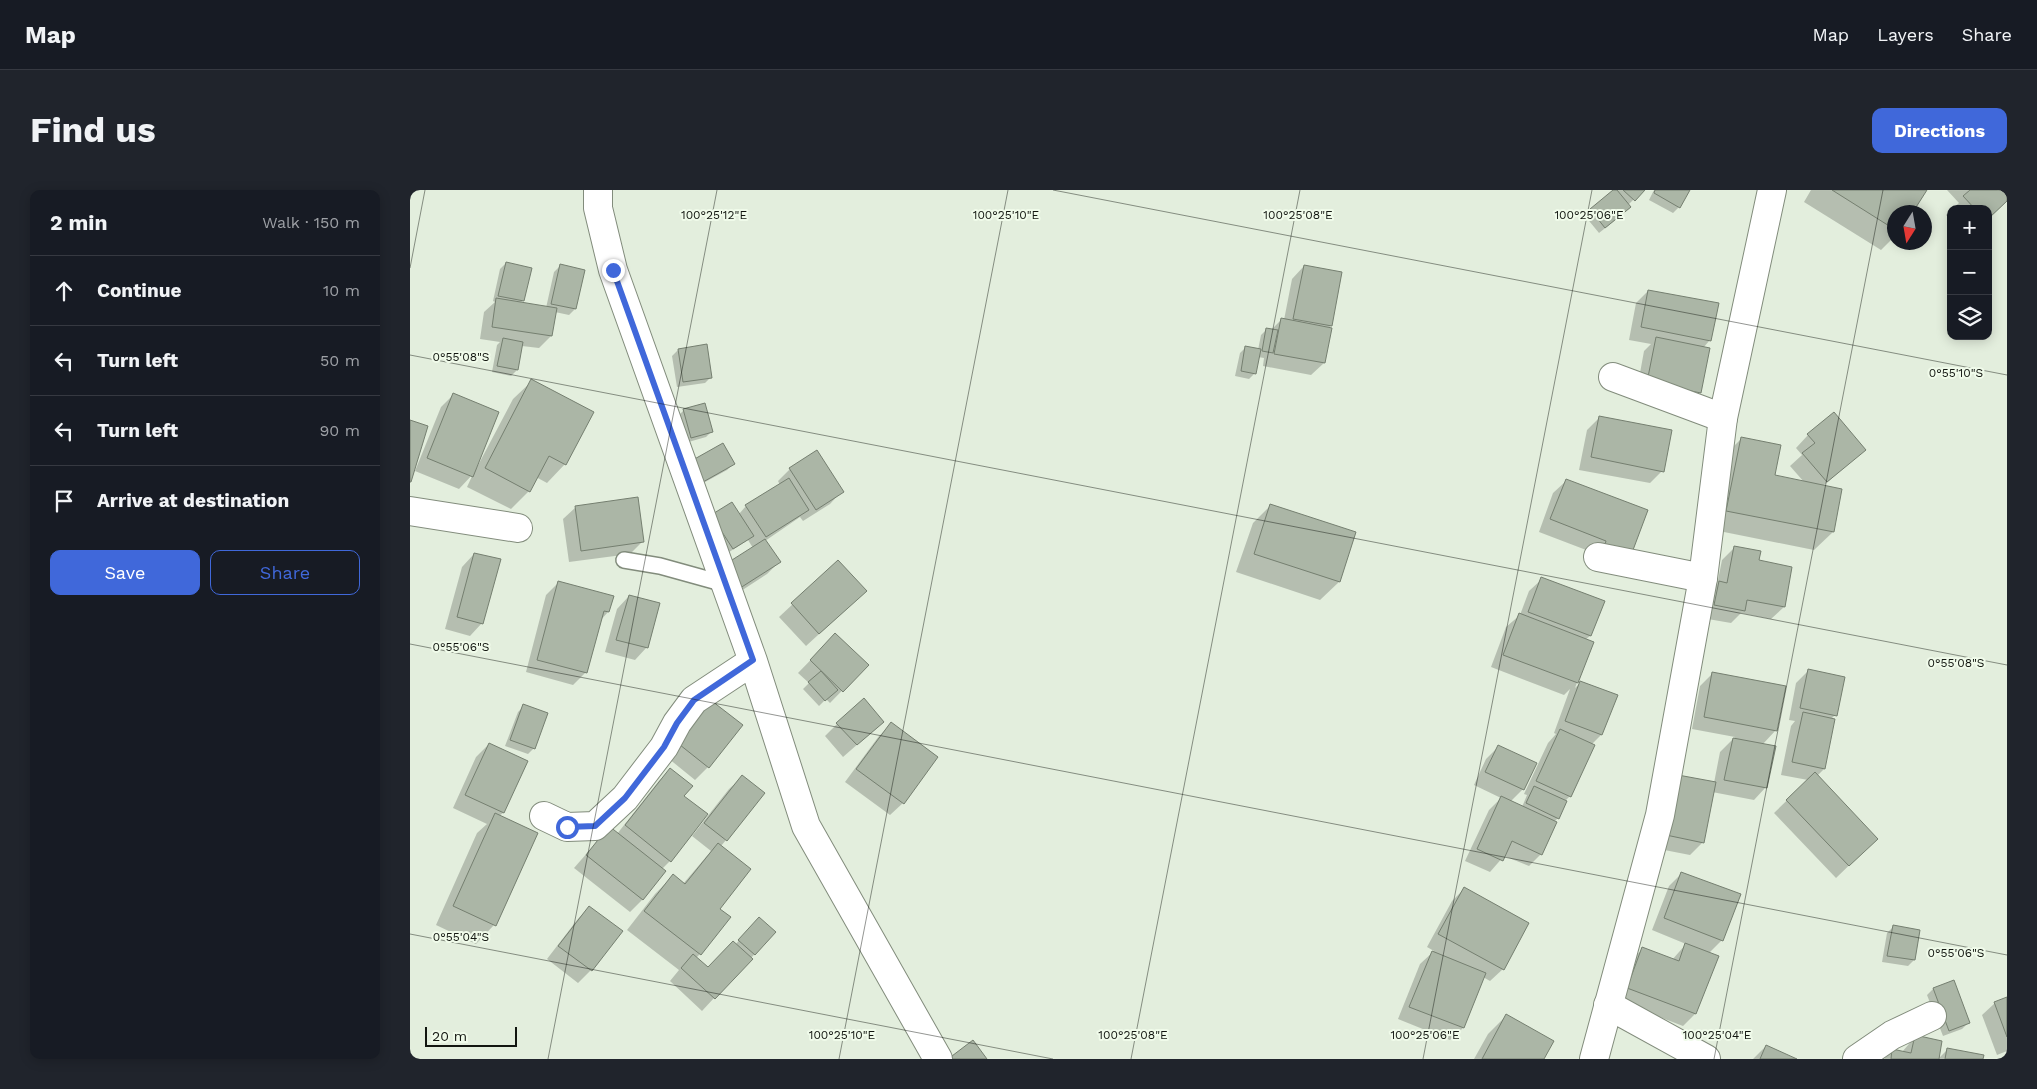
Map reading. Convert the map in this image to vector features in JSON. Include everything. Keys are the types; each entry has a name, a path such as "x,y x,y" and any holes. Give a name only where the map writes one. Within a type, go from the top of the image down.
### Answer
{"street":[{"path":"598,190 598,208 613,270 753,660 806,826 938,1059"},
{"path":"1594,1059 1660,814 1703,578 1723,418 1772,190"},
{"path":"1613,377 1723,418"},
{"path":"410,511 518,528"},
{"path":"1598,557 1703,578"},
{"path":"544,816 567,827 595,826 625,798 664,747 677,723 694,700 753,660"},
{"path":"1608,1005 1706,1059"},
{"path":"1856,1059 1892,1035 1932,1016"}],"lane":[{"path":"624,560 660,566 725,584"}],"building":[{"path":"1613,190 1617,190 1631,207 1605,228 1590,209"},
{"path":"1623,190 1645,190 1635,201"},
{"path":"1655,190 1690,190 1680,208 1654,193"},
{"path":"1832,190 1927,190 1917,205 1887,205 1887,225"},
{"path":"1970,190 2007,190 2007,201 1992,215 1992,205 1971,205 1963,196"},
{"path":"506,262 532,268 524,301 498,296"},
{"path":"560,264 585,270 576,309 551,304"},
{"path":"1304,265 1342,272 1332,326 1293,319"},
{"path":"1648,290 1719,303 1711,341 1641,327"},
{"path":"496,298 557,308 552,336 492,327"},
{"path":"1281,318 1332,328 1325,363 1274,354"},
{"path":"1266,328 1278,330 1273,353 1262,351"},
{"path":"1656,337 1710,348 1701,393 1647,382"},
{"path":"503,338 523,342 518,370 497,366"},
{"path":"707,344 712,378 683,382 678,349"},
{"path":"1245,346 1261,349 1256,374 1241,371"},
{"path":"531,379 594,412 566,465 549,456 530,492 485,468"},
{"path":"453,393 499,412 473,477 427,458"},
{"path":"705,403 713,432 691,438 683,409"},
{"path":"1834,412 1866,450 1827,482 1802,453 1815,443 1807,434"},
{"path":"1599,416 1672,430 1664,472 1591,457"},
{"path":"410,420 428,426 411,482 410,482"},
{"path":"1741,437 1781,445 1775,475 1842,489 1834,532 1726,511"},
{"path":"723,443 735,464 703,482 691,461"},
{"path":"817,450 844,492 816,510 789,468"},
{"path":"789,478 809,510 766,537 745,505"},
{"path":"1566,479 1648,510 1630,558 1604,548 1606,541 1550,519"},
{"path":"638,497 644,542 581,551 575,506"},
{"path":"732,502 754,536 733,549 711,515"},
{"path":"1270,504 1356,532 1340,582 1254,554"},
{"path":"765,539 781,562 737,590 721,567"},
{"path":"1734,546 1761,551 1759,560 1792,567 1785,607 1747,600 1745,611 1714,605 1719,581 1727,583"},
{"path":"474,553 501,559 483,624 457,617"},
{"path":"838,560 867,591 819,634 791,603"},
{"path":"1541,577 1605,601 1591,636 1528,612"},
{"path":"558,581 614,596 609,612 604,611 587,673 537,660"},
{"path":"629,595 660,603 648,648 616,640"},
{"path":"1519,613 1594,642 1578,683 1503,655"},
{"path":"835,633 869,665 843,692 810,660"},
{"path":"1808,669 1845,677 1837,716 1800,708"},
{"path":"821,671 838,690 825,701 808,682"},
{"path":"1712,672 1786,686 1777,731 1704,717"},
{"path":"1580,681 1618,695 1602,735 1565,721"},
{"path":"708,698 743,725 709,768 675,741"},
{"path":"864,698 884,722 857,745 836,723"},
{"path":"523,704 548,713 535,749 510,740"},
{"path":"1803,712 1835,719 1825,769 1792,762"},
{"path":"891,722 938,757 904,804 856,769"},
{"path":"1560,729 1595,745 1571,797 1536,781"},
{"path":"1733,738 1776,746 1767,788 1724,780"},
{"path":"489,743 528,761 504,813 465,795"},
{"path":"1498,745 1537,763 1524,790 1485,772"},
{"path":"670,768 693,786 684,796 708,814 671,862 625,825"},
{"path":"1815,772 1878,839 1849,866 1786,800"},
{"path":"742,775 765,793 727,841 704,823"},
{"path":"1678,775 1716,782 1704,843 1666,835"},
{"path":"1534,786 1567,801 1559,819 1526,803"},
{"path":"1501,796 1557,822 1542,855 1512,841 1503,861 1477,849"},
{"path":"495,813 538,833 496,926 453,906"},
{"path":"609,826 666,871 643,900 586,855"},
{"path":"718,843 751,869 720,909 731,917 701,955 644,911 673,874 685,884"},
{"path":"1681,872 1741,894 1723,941 1664,918"},
{"path":"1464,887 1529,923 1504,970 1438,934"},
{"path":"589,906 623,931 592,971 558,946"},
{"path":"759,917 776,932 755,955 738,940"},
{"path":"1893,925 1920,930 1915,960 1887,956"},
{"path":"733,941 753,959 715,999 681,968 693,954 708,967"},
{"path":"1685,943 1719,956 1696,1014 1627,988 1642,947 1679,961"},
{"path":"1432,951 1486,973 1464,1028 1409,1007"},
{"path":"1954,980 1970,1023 1949,1031 1933,988"},
{"path":"2007,997 2007,1037 1994,1002"},
{"path":"1506,1014 1554,1041 1544,1059 1482,1059"},
{"path":"1915,1035 1942,1041 1939,1059 1891,1059 1892,1049 1911,1053"},
{"path":"973,1040 987,1059 948,1059"},
{"path":"1766,1045 1797,1059 1760,1059"},
{"path":"1947,1048 1984,1055 1983,1059 1945,1059"}],"route":[{"path":"567,827 595,826 625,798 664,747 677,723 694,700 753,660 613,270"}]}
